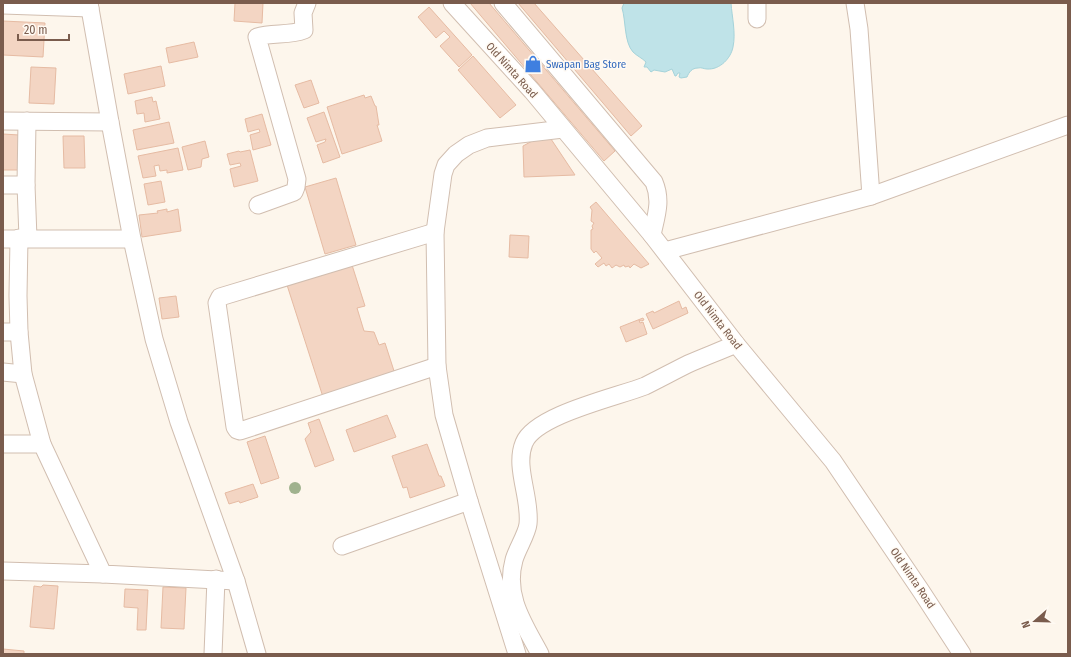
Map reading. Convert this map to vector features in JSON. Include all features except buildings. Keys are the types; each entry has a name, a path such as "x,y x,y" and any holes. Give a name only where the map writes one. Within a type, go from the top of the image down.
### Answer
{"street":[{"path":"258,205 294,192 296,187 296,179 257,37 264,35 298,33 304,30 303,13 307,3"},
{"name":"Old Nimta Road","path":"452,3 532,91 665,251 736,344 833,461 922,590 962,654"},
{"path":"502,3 654,182 658,192 659,203 652,236"},
{"path":"855,3 859,28 871,196"},
{"path":"3,4 90,6 132,239 154,339 179,422 236,581 257,654"},
{"path":"3,121 110,122"},
{"path":"27,121 26,185 17,238 18,296 11,332 42,444 103,574"},
{"path":"665,251 871,196 1068,125"},
{"path":"516,654 444,415 437,366 435,232 443,174 446,164 456,154 469,145 487,138 563,129"},
{"path":"3,185 26,185"},
{"path":"435,232 220,297 217,303 235,427 240,431 437,366"},
{"path":"17,238 132,239"},
{"path":"540,654 515,605 511,586 512,567 516,552 528,526 528,505 521,468 521,453 524,442 533,430 557,416 644,386 688,364 736,344"},
{"path":"3,372 23,374"},
{"path":"3,444 42,444"},
{"path":"342,546 469,501"},
{"path":"3,571 103,574 236,581"},
{"path":"213,654 216,579"}],"water":[{"path":"624,3 731,3 734,25 734,42 732,51 727,59 716,68 694,69 687,77 679,77 680,73 675,76 672,69 665,72 654,70 651,72 647,67 644,67 646,62 633,52 628,43 622,8"}],"place":[{"name":"Swapan Bag Store","path":"533,64"}]}
